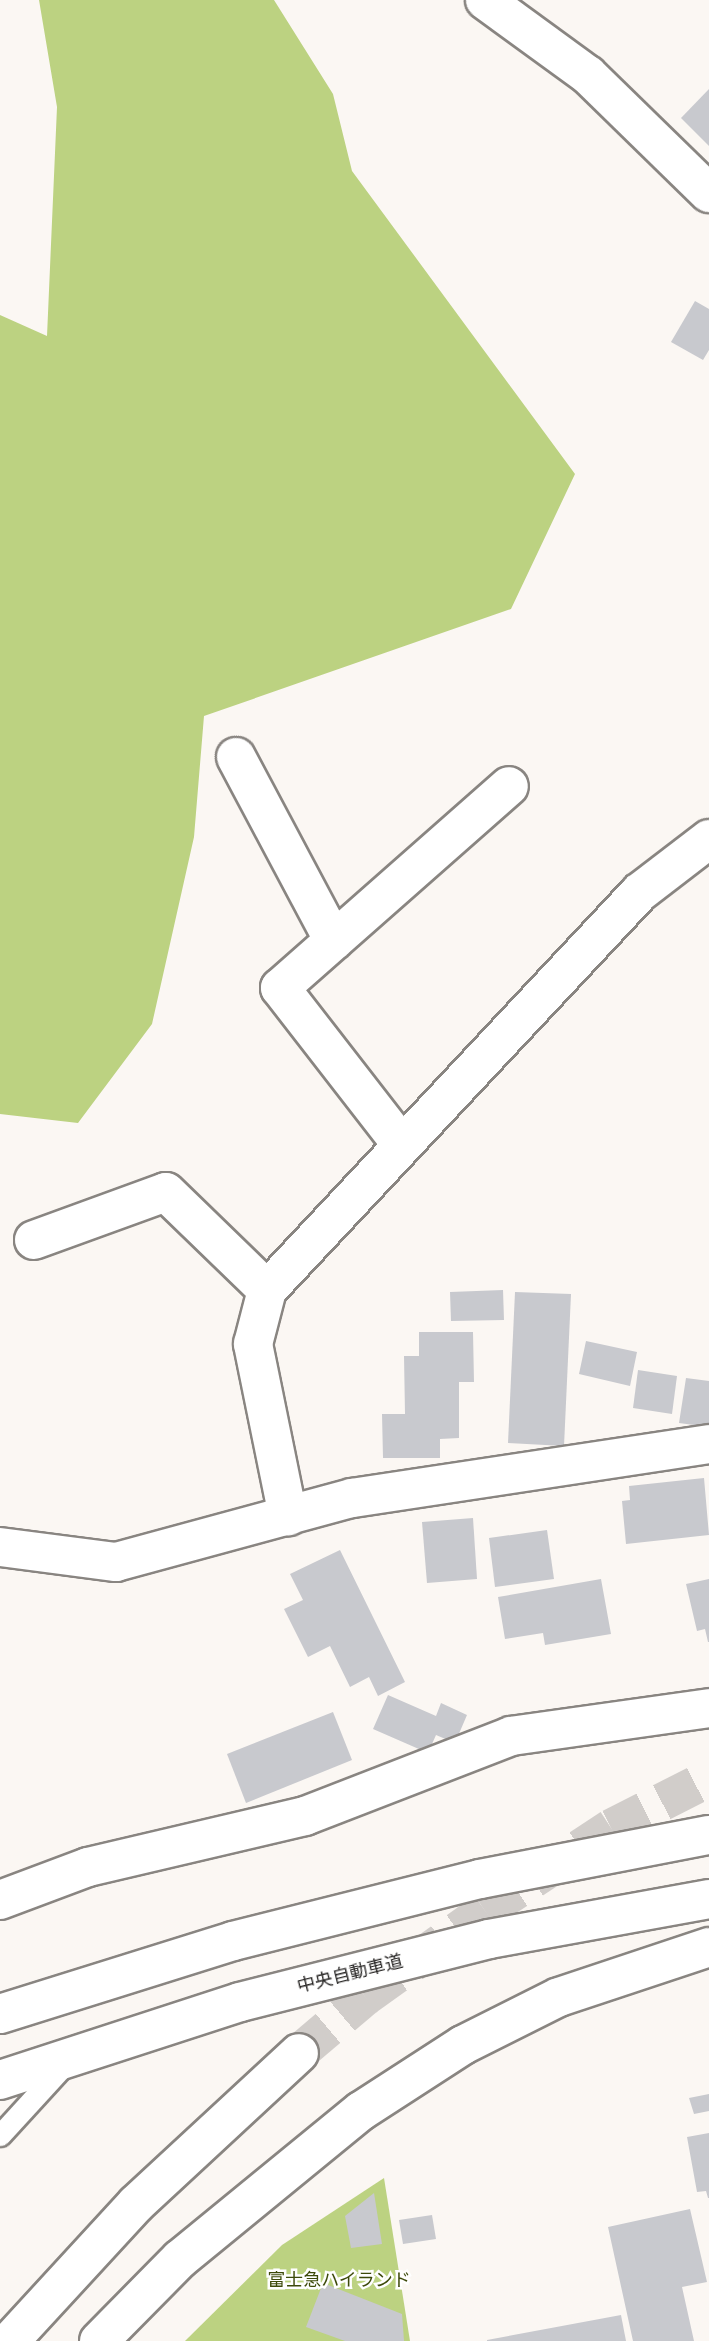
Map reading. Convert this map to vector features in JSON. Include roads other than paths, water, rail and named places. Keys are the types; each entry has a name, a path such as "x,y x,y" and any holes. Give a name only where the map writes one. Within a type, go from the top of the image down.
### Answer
{"main road":[{"path":"485,0 588,75 709,194"},
{"path":"236,757 334,941"},
{"path":"402,1145 280,988 509,786"},
{"path":"288,1516 253,1344 267,1290 640,892 709,839"},
{"path":"34,1240 166,1192 267,1290"},
{"path":"0,1546 116,1562 352,1499 709,1444"},
{"path":"0,1900 88,1867 305,1816 511,1736 709,1708"},
{"path":"0,2014 233,1941 480,1879 709,1835"},
{"name":"中央自動車道","path":"0,2081 240,2002 489,1939 709,1899"},
{"path":"99,2341 180,2259 372,2104 463,2045 559,1997 709,1947"},
{"path":"10,2341 136,2204 299,2053"}],"lane":[{"path":"0,2135 72,2056"}],"tunnel":[{"path":"299,2053 365,1997 485,1911 611,1828 709,1778"}],"park label":[{"name":"富士急ハイランド","path":"339,2280"}]}
